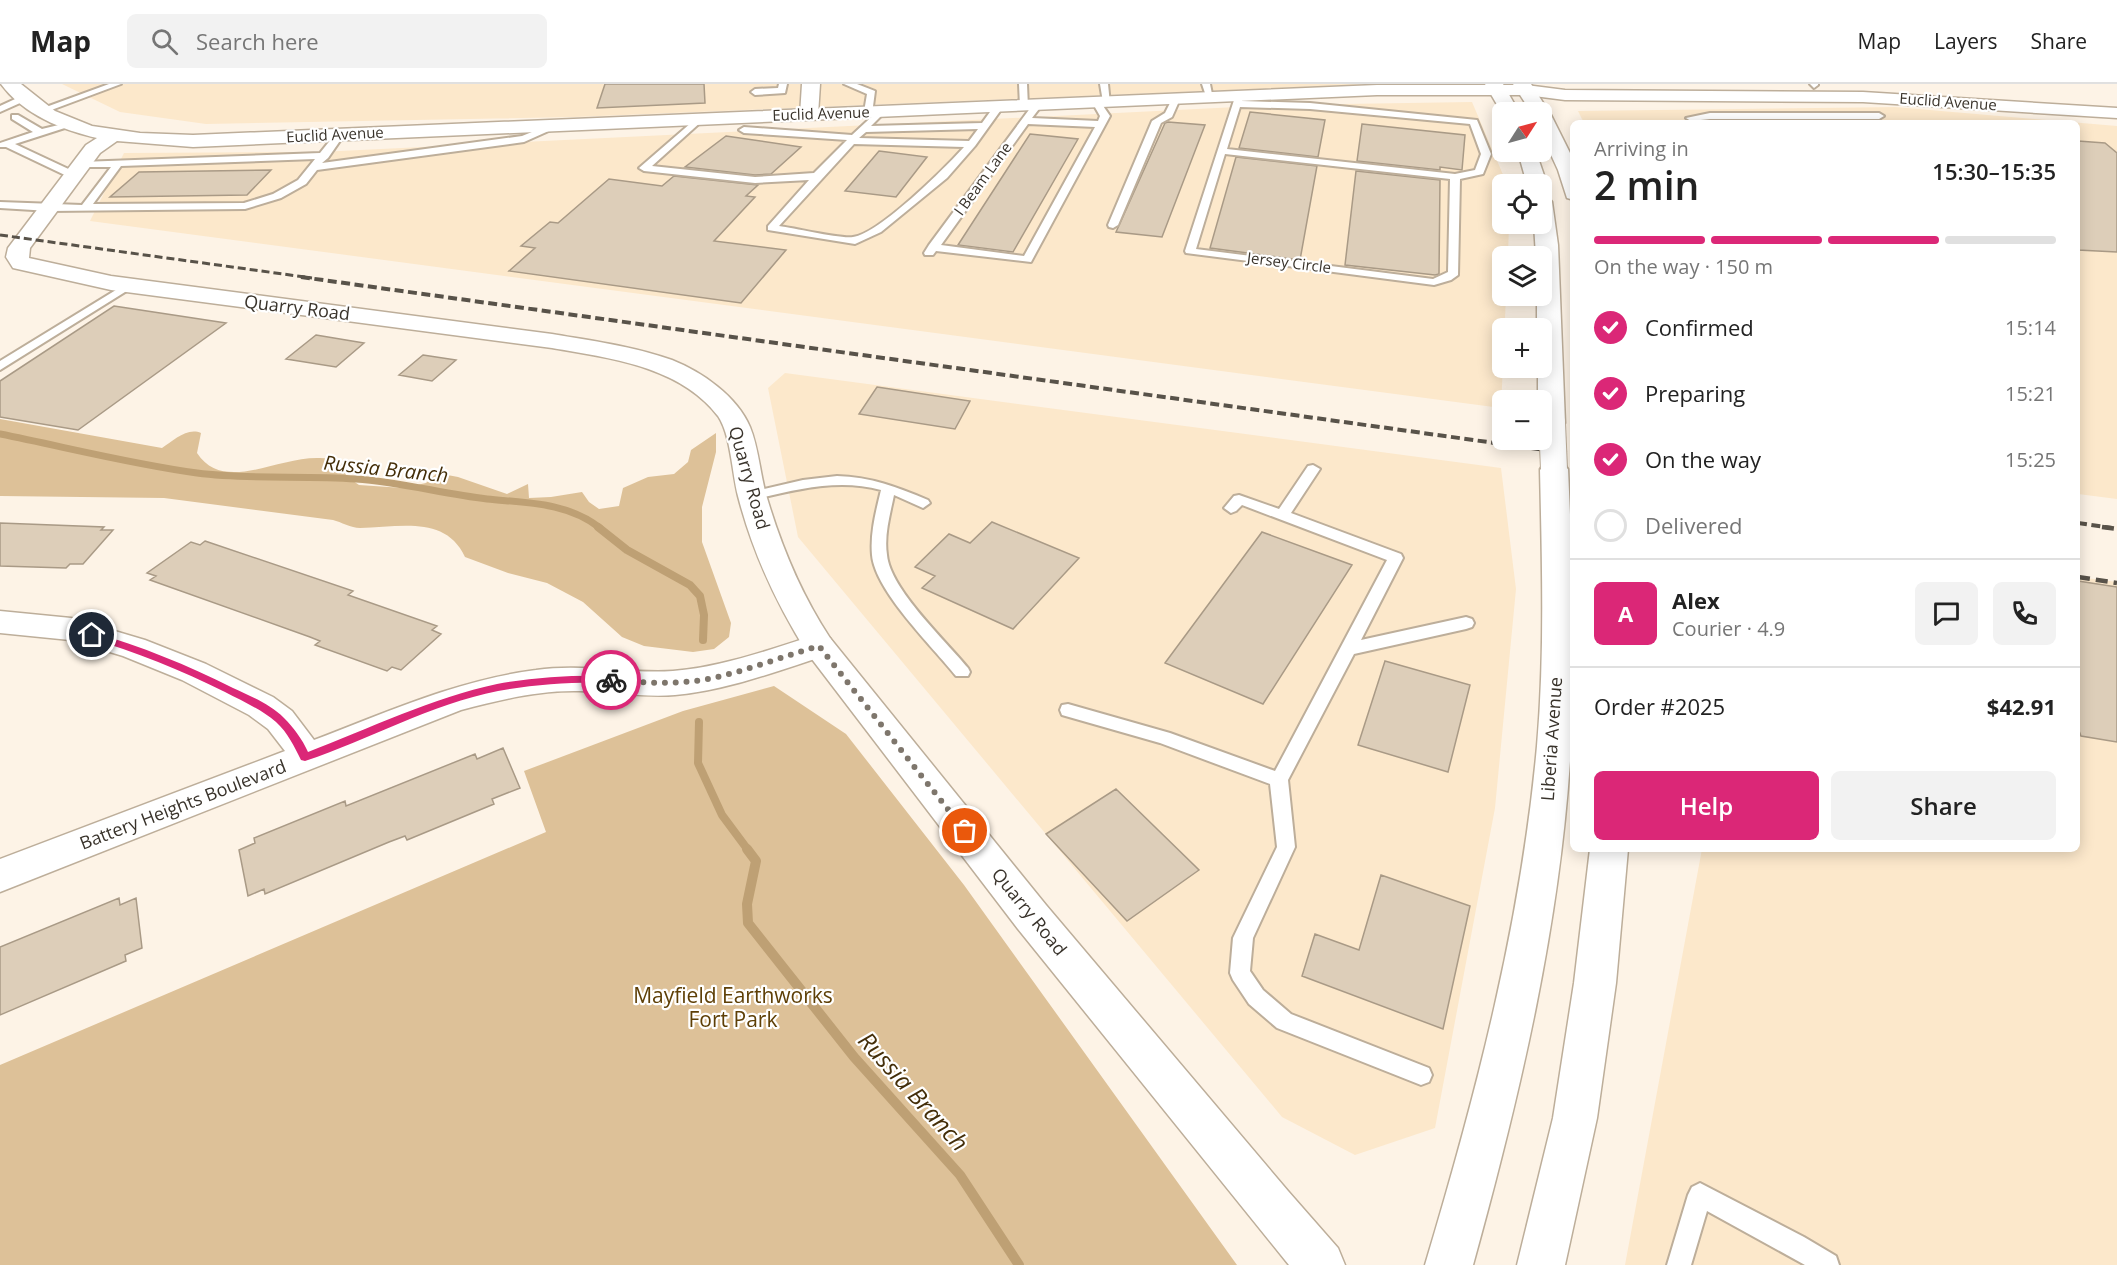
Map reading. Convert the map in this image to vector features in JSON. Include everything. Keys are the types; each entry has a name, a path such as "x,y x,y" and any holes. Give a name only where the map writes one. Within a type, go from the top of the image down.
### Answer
{"main road":[{"path":"10,84 43,110 117,149"},
{"path":"809,115 811,84"},
{"name":"Euclid Avenue","path":"117,149 192,141 557,125 809,115 871,118 998,107 1029,110 1102,96 1176,99 1208,91 1238,100 1295,88 1524,87 1555,84 1814,84 2117,101"},
{"path":"1496,87 1504,102"},
{"path":"1524,87 1533,102"},
{"name":"Euclid Avenue","path":"1524,87 1566,95 1687,110 1863,97 2117,112"},
{"path":"1552,137 1570,178"},
{"name":"Quarry Road","path":"117,149 93,149 19,248 17,257 21,263 129,285 552,341 645,359 691,380 713,396 729,413 740,438 752,496 778,574 799,615 819,646 1032,917 1271,1208 1321,1265"},
{"name":"Liberia Avenue","path":"1449,1265 1485,1145 1512,1027 1542,860 1554,746 1558,624 1546,234"},
{"path":"0,622 71,629 134,648 194,672 261,706 280,720 298,742 305,757"},
{"name":"Battery Heights Boulevard","path":"0,876 453,700 497,688 566,679 673,683 711,678 819,646"},
{"path":"1541,1265 1575,1118 1595,983 1609,852"}],"lane":[{"path":"43,110 117,84"},
{"path":"755,92 782,91 783,84"},
{"path":"848,84 872,93 871,118 772,228 855,241 877,230 943,176 972,144 998,107"},
{"path":"1023,84 1029,110 1101,124 1106,116 1102,96"},
{"path":"0,109 26,97"},
{"path":"1113,225 1157,121 1169,115 1176,99"},
{"path":"1222,151 1455,177 1479,172 1486,154 1472,118 1238,100"},
{"name":"Jersey Circle","path":"1238,100 1190,250 1434,282 1454,273 1455,177"},
{"name":"I Beam Lane","path":"1029,110 931,250 1027,260 1101,124"},
{"path":"1687,110 1879,116"},
{"path":"15,117 41,133"},
{"path":"871,118 985,126"},
{"path":"699,119 644,168 755,180 817,176"},
{"path":"3,145 68,124"},
{"path":"315,167 524,139 557,125"},
{"path":"744,130 853,139 972,144"},
{"path":"0,205 50,208 245,206 277,196 302,182 325,156 339,135"},
{"path":"3,145 77,170"},
{"path":"85,208 117,149 325,156"},
{"path":"0,366 129,285"},
{"path":"1283,514 1313,469"},
{"path":"752,496 805,484 836,480 859,481 888,488 923,503"},
{"path":"888,488 880,540 881,566 896,590 962,672"},
{"path":"1231,508 1239,499 1396,558 1279,780 1286,847 1243,938 1240,973 1256,997 1284,1021 1421,1075"},
{"path":"1348,649 1466,623"},
{"path":"1068,710 1164,738 1279,780"},
{"path":"1679,1265 1700,1195 1796,1245 1827,1265"}],"shaded area":[{"path":"62,84 1372,84 576,117 206,124 120,112"},
{"path":"1472,102 1492,149 1492,162 1498,162 1503,174 1492,174 1492,234 1509,234 1508,246 1492,246 1492,306 1506,306 1505,318 1492,318 1492,378 1502,378 1502,390 1492,390 1492,407 90,221 124,153 319,152 1279,105"},
{"path":"1895,107 2047,120 1582,120 1578,111"},
{"path":"2080,123 2117,126 2117,499 2080,494"},
{"path":"785,373 1501,468 1516,589 1495,808 1435,1128 1355,1155 1282,1117 798,537 768,388"},
{"path":"2080,577 2117,582 2117,1265 1625,1265 1701,852 2080,852"}],"green space":[{"path":"0,419 162,448 185,433 201,433 197,453 211,466 227,472 246,471 307,459 326,459 344,465 346,476 359,485 403,488 426,483 437,473 458,477 507,494 528,484 529,498 582,492 589,502 599,509 619,506 623,488 648,477 674,474 688,462 691,450 716,433 716,452 702,507 702,542 731,623 729,637 714,649 693,652 644,646 622,637 583,602 547,583 508,573 465,557 456,543 445,534 419,526 357,528 333,520 164,498 0,496"},
{"name":"Mayfield Earthworks Fort Park","path":"774,686 846,734 964,885 1237,1265 0,1265 0,1065 546,832 524,771 683,711"}],"building":[{"path":"605,84 704,84 705,103 597,108"},
{"path":"1250,112 1325,120 1318,157 1239,148"},
{"path":"1165,123 1205,125 1162,237 1116,232"},
{"path":"1362,124 1465,135 1462,170 1440,167 1440,170 1357,161"},
{"path":"1030,134 1078,139 1013,252 958,245"},
{"path":"726,136 801,147 771,174 755,175 685,167"},
{"path":"2080,141 2105,143 2117,153 2117,252 2080,250"},
{"path":"879,151 927,157 896,197 845,191"},
{"path":"1236,157 1317,166 1300,260 1210,248"},
{"path":"271,170 247,195 110,197 139,172"},
{"path":"1356,171 1440,180 1439,274 1345,265"},
{"path":"674,176 758,185 746,196 755,197 714,241 786,250 741,303 509,271 535,248 521,246 550,222 558,223 609,179 662,186"},
{"path":"114,306 226,323 78,430 0,417 0,381"},
{"path":"316,335 364,343 336,367 286,359"},
{"path":"423,355 456,360 432,381 399,375"},
{"path":"877,387 970,401 955,429 859,414"},
{"path":"992,522 1079,558 1013,629 922,588 935,576 915,567 949,534 970,543"},
{"path":"0,523 104,527 101,530 113,530 83,564 70,564 66,568 0,566"},
{"path":"1262,532 1352,565 1263,704 1165,663"},
{"path":"205,541 353,591 348,595 437,626 432,630 441,634 401,670 392,667 387,671 315,645 320,641 310,637 150,580 156,576 147,573 191,542 200,545"},
{"path":"2080,581 2117,587 2117,742 2081,736"},
{"path":"1385,661 1470,685 1448,772 1358,745"},
{"path":"503,748 520,788 492,799 494,804 407,840 405,836 389,842 265,894 264,889 248,896 239,850 255,843 254,838 345,801 346,806 475,754 477,759"},
{"path":"1116,789 1199,870 1127,921 1046,834"},
{"path":"1381,875 1470,906 1443,1029 1302,976 1315,934 1359,950"},
{"path":"119,898 120,905 136,898 142,948 125,955 126,961 0,1015 0,947"}],"waterway":[{"name":"Russia Branch","path":"0,434 197,473 373,481 471,497 546,505 574,513 600,528"},
{"name":"Russia Branch","path":"598,527 627,550 690,585 700,596 704,615 703,640"},
{"name":"Russia Branch","path":"699,722 698,763 722,815 748,850"},
{"name":"Russia Branch","path":"747,849 756,861 747,904 748,923 854,1057 960,1175 1019,1265"}],"railway":[{"path":"0,235 312,278"},
{"path":"301,277 1570,453"},
{"path":"2080,523 2112,528"},
{"path":"2102,527 2117,529"},
{"path":"2080,577 2117,583"}],"way so far":[{"path":"611,680 673,683 711,678 819,646 965,831"}],"route":[{"path":"92,635 134,648 194,672 261,706 280,720 298,742 305,757 453,700 497,688 566,679 611,680"}]}
